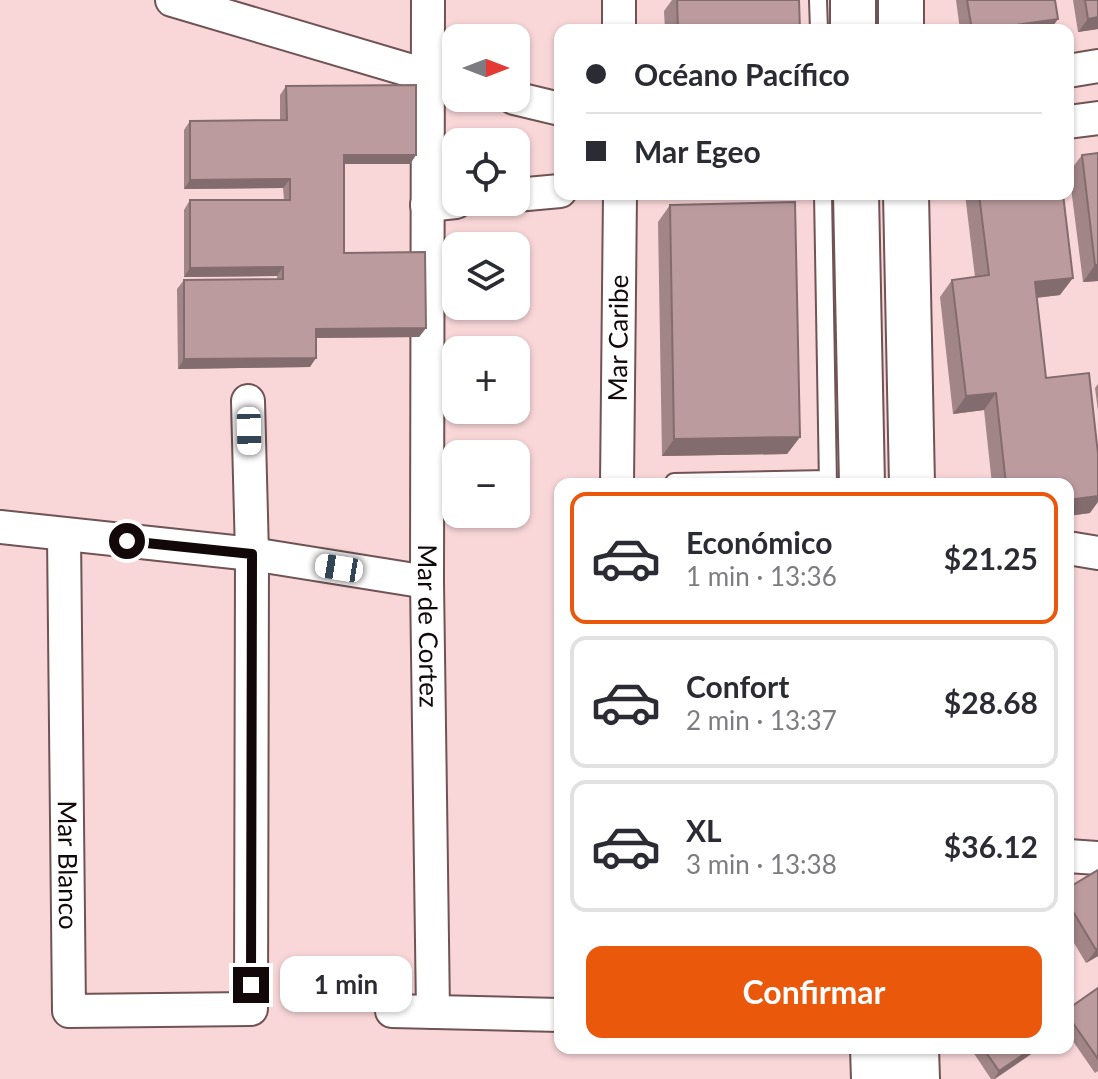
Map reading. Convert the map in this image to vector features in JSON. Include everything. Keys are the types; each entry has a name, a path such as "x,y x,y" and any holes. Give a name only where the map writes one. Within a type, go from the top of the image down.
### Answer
{"main road":[{"path":"853,0 853,24"},
{"path":"901,0 901,24"},
{"path":"842,473 856,200"},
{"path":"906,200 912,478"},
{"path":"873,1054 874,1079"},
{"path":"916,1054 917,1079"}],"street":[{"path":"172,0 242,11 441,80"},
{"name":"Mar de Cortez","path":"428,0 441,80 442,203 427,582 433,1012"},
{"path":"619,0 619,24"},
{"path":"1074,70 1098,66"},
{"path":"530,102 554,108"},
{"path":"1074,121 1098,118"},
{"path":"530,194 554,192"},
{"name":"Mar Caribe","path":"617,478 620,200"},
{"path":"248,401 252,554"},
{"path":"0,527 252,554 427,582"},
{"name":"Mar Blanco","path":"64,535 69,1011 251,1009 252,554"},
{"path":"1074,549 1098,553"},
{"path":"1074,856 1098,858"},
{"path":"392,1011 554,1015"}],"lane":[{"path":"818,0 819,24"},
{"path":"749,478 842,473 823,200"}],"building":[{"path":"677,0 799,0 800,24 678,24"},
{"path":"967,0 1055,0 1058,19 1023,24 971,24"},
{"path":"1085,0 1098,0 1098,17 1088,19"},
{"path":"416,85 416,155 344,155 344,253 425,252 426,328 316,329 316,358 184,359 184,280 283,279 283,267 190,268 190,200 290,200 290,179 190,180 190,121 287,120 286,86"},
{"path":"1098,153 1098,265 1095,265 1082,155"},
{"path":"980,200 1064,200 1073,278 1035,282 1046,378 1089,373 1098,454 1098,496 1074,499 1074,478 1005,478 996,393 966,396 952,280 989,275"},
{"path":"795,202 800,437 674,439 670,205"},
{"path":"1098,870 1096,950 1074,913 1074,884"},
{"path":"1098,988 1098,1059 1074,1025 1074,1005"},
{"path":"987,1054 1024,1054 999,1071"}],"route":[{"path":"127,541 252,554 251,985"}]}
